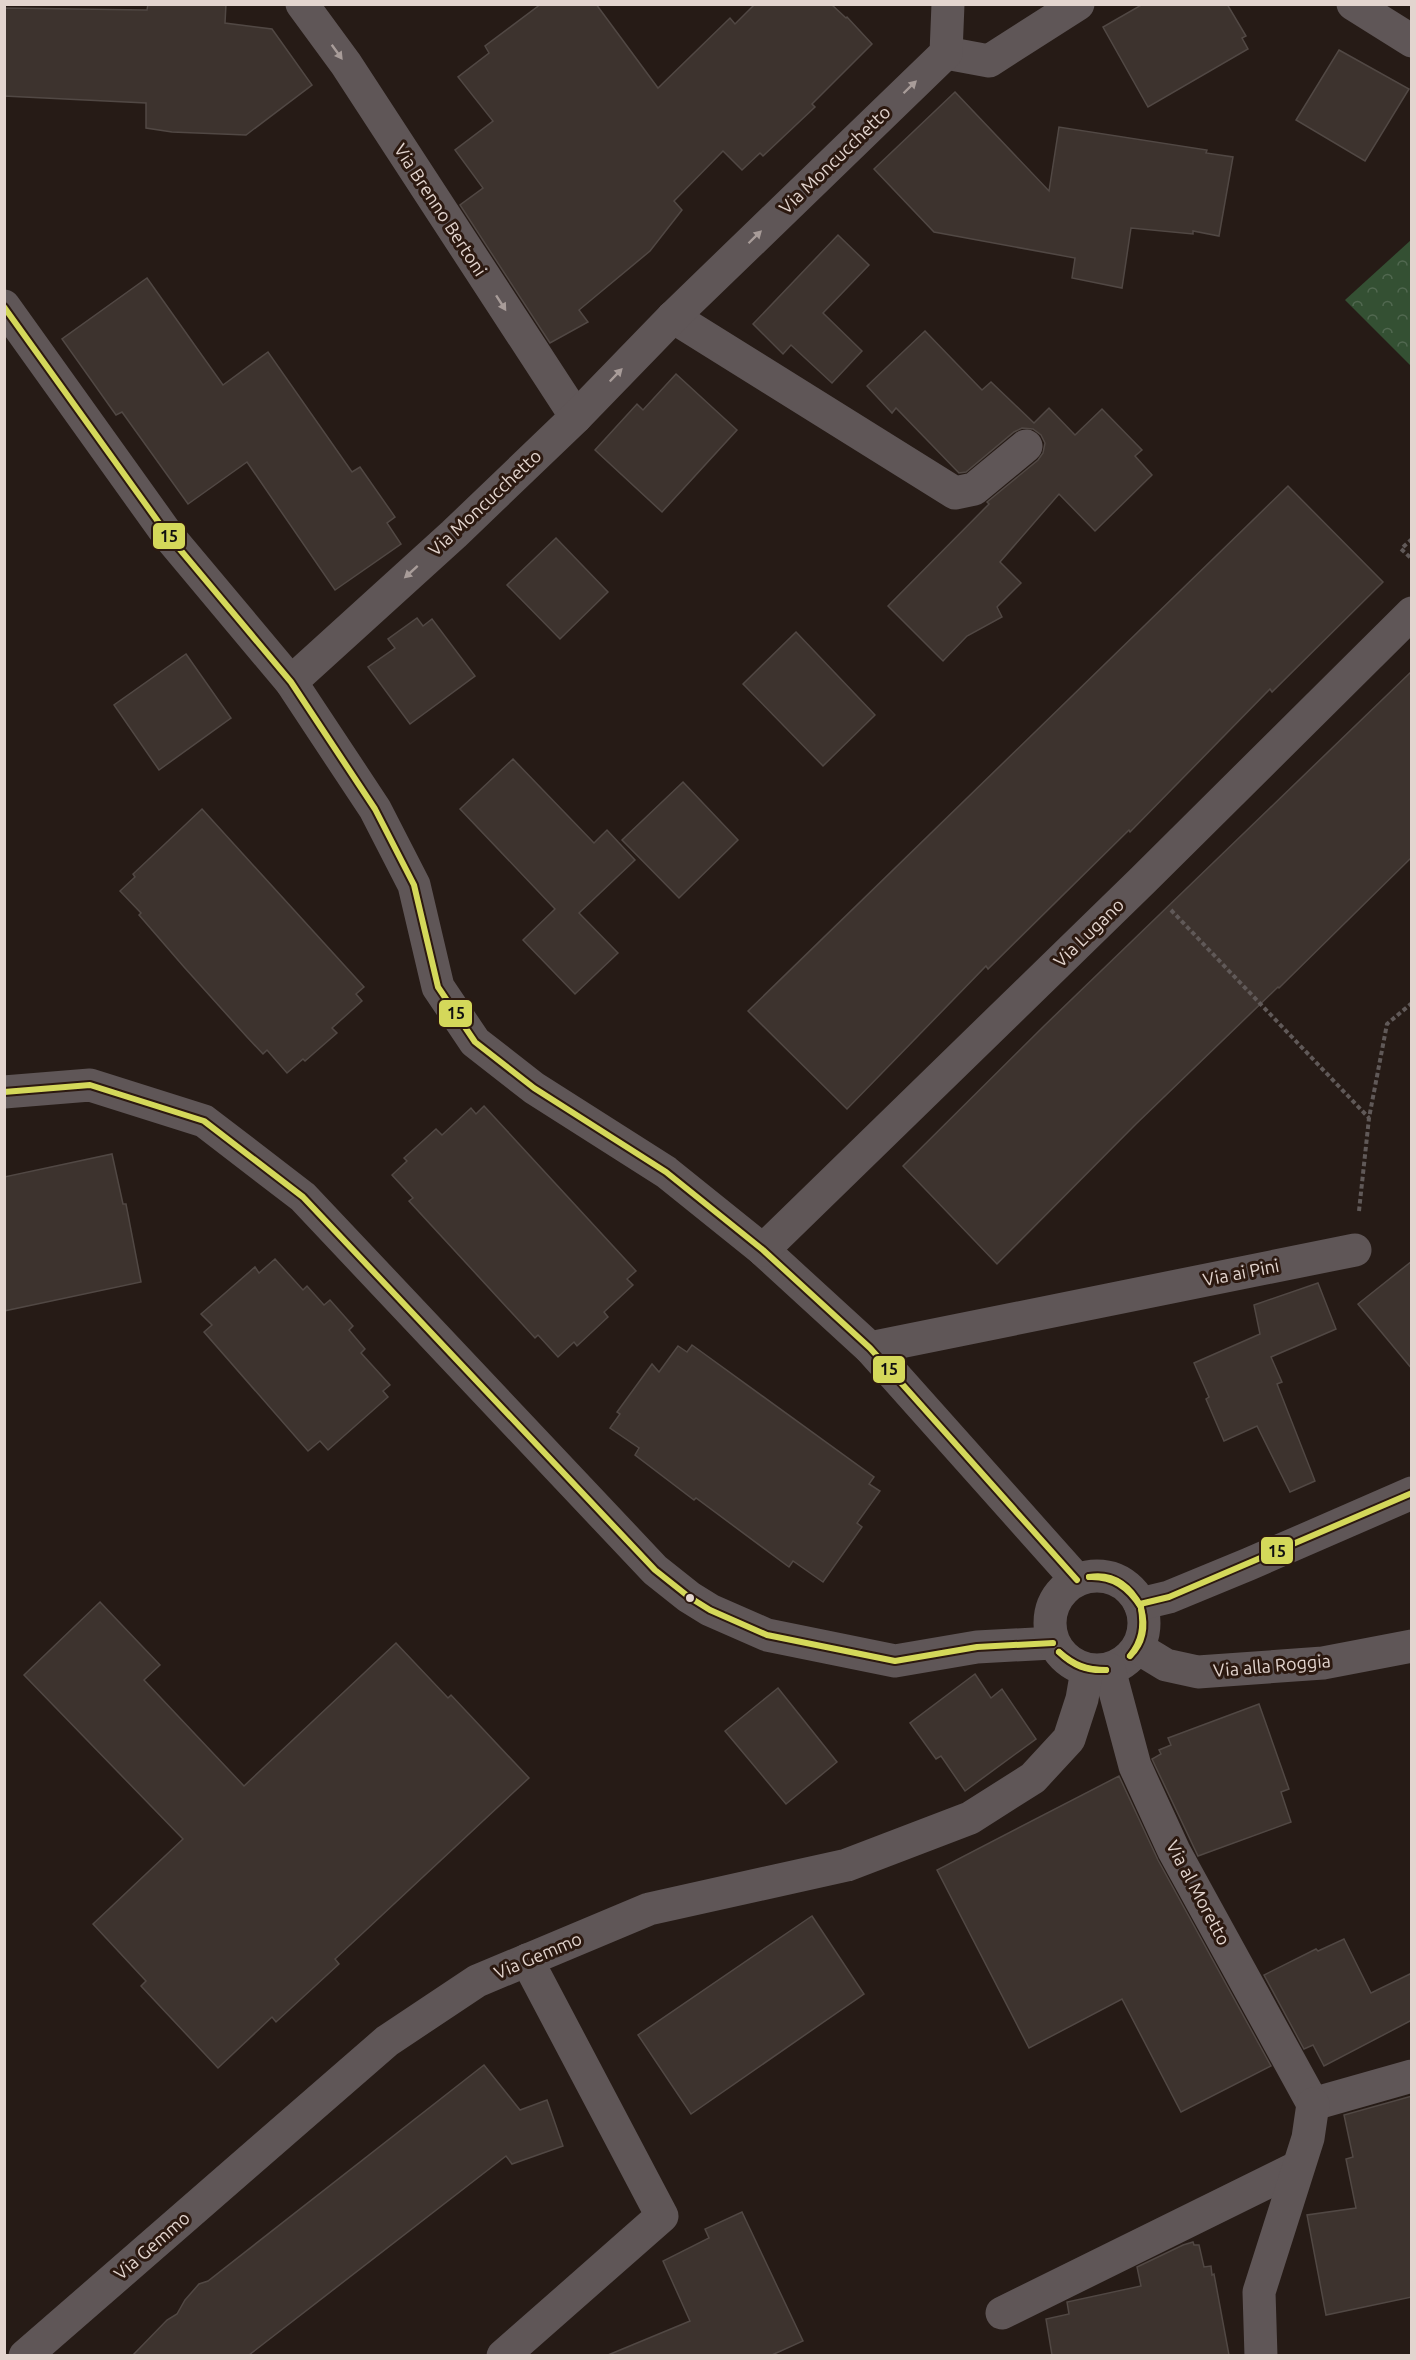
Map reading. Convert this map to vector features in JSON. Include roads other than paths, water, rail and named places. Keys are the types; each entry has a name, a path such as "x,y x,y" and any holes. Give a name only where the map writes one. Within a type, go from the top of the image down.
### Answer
{"street":[{"name":"Via Brenno Bertoni","path":"302,4 346,64 576,417"},
{"path":"948,4 946,53 989,61 1078,4"},
{"path":"1353,4 1412,41"},
{"name":"Via Moncucchetto","path":"291,682 454,534 576,417 673,317 946,53"},
{"path":"4,306 167,534 291,682 375,809 414,885 438,987 475,1042 534,1088 666,1172 763,1250 870,1348 1077,1580"},
{"path":"673,317 955,493 974,489 1026,446"},
{"name":"Via Lugano","path":"763,1250 1143,880 1412,613"},
{"path":"4,1092 90,1085 204,1121 303,1197 655,1570 689,1597 710,1610 767,1635 895,1661 977,1647 1053,1643"},
{"name":"Via ai Pini","path":"870,1348 1355,1250"},
{"path":"1140,1604 1169,1597 1412,1493"},
{"path":"1092,1576 1107,1576 1121,1582 1132,1591 1140,1604 1144,1619 1144,1633 1138,1648 1129,1659 1098,1670 1073,1665 1061,1655 1053,1643 1049,1629 1050,1613 1055,1599 1077,1580 1092,1576"},
{"name":"Via alla Roggia","path":"1138,1648 1166,1665 1198,1672 1323,1663 1412,1646"},
{"name":"Via Gemmo","path":"25,2355 387,2041 477,1981 649,1909 847,1865 970,1818 1033,1778 1069,1739 1082,1699 1098,1670"},
{"name":"Via al Moretto","path":"1098,1670 1135,1766 1174,1851 1313,2104"},
{"path":"503,2355 662,2216 527,1960"},
{"path":"1261,2355 1259,2292 1308,2138 1313,2104 1412,2076"},
{"path":"1002,2313 1298,2168"}]}
